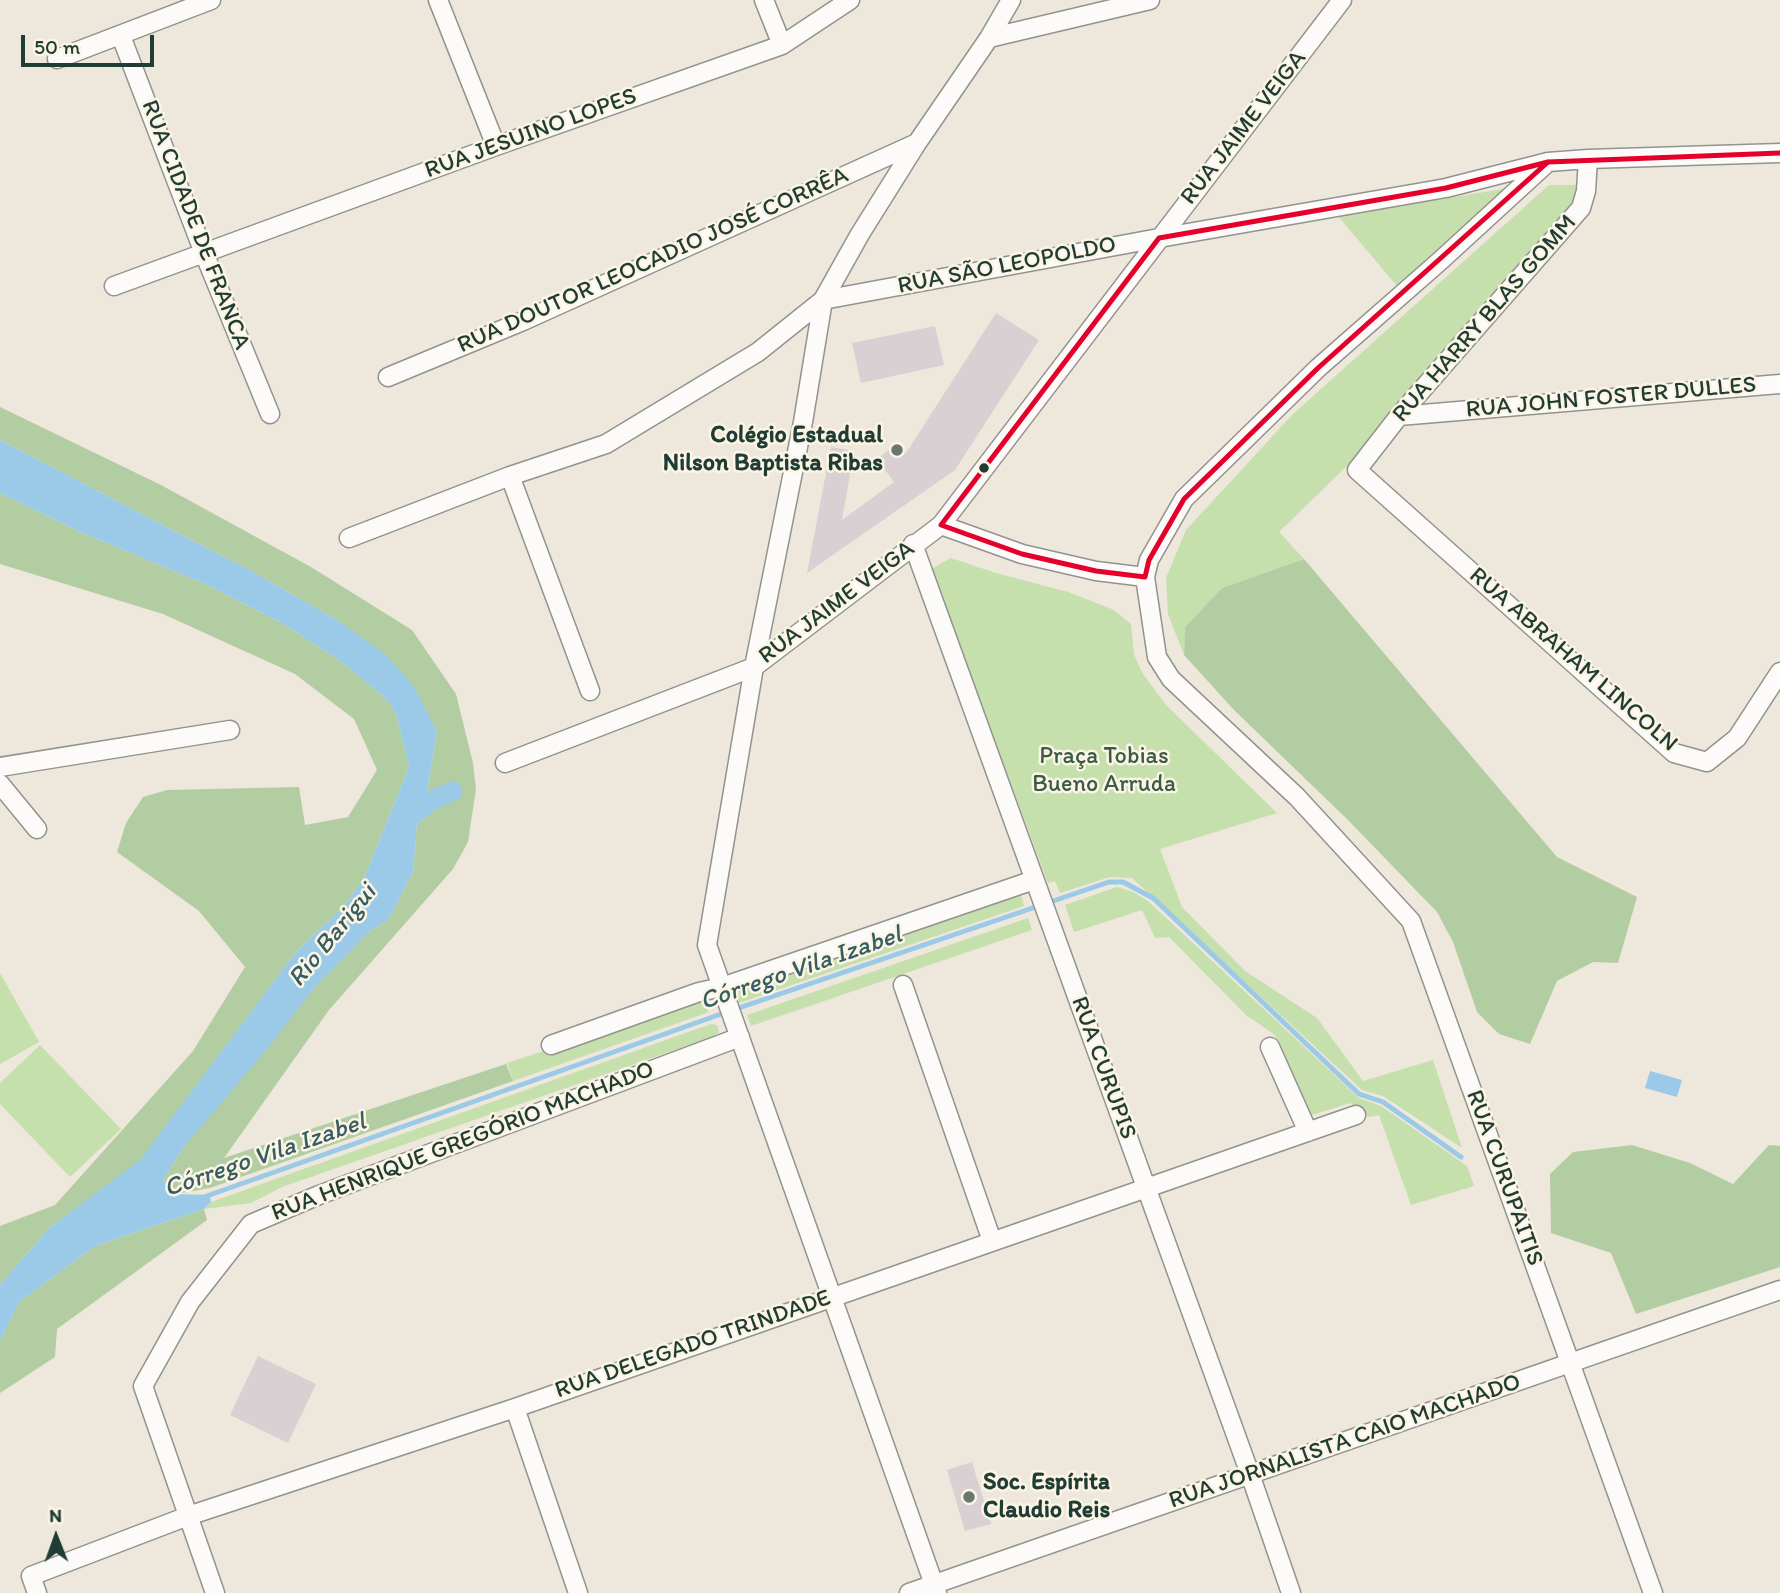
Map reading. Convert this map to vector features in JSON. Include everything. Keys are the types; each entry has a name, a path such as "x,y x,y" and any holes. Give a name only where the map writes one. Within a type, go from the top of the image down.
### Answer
{"street":[{"path":"57,59 211,0"},
{"path":"438,0 496,146"},
{"path":"764,0 782,45"},
{"name":"RUA JESUINO LOPES","path":"114,286 782,45 850,0"},
{"path":"935,1589 707,945 754,667 803,422 823,300 860,234 989,38 1011,0"},
{"path":"989,38 1150,0"},
{"name":"RUA JAIME VEIGA","path":"505,764 754,667 941,525 1342,0"},
{"name":"RUA CIDADE DE FRANCA","path":"121,36 204,253 270,414"},
{"name":"RUA DOUTOR LEOCADIO JOSÉ CORRÊA","path":"388,377 523,321 917,144"},
{"name":"RUA SÃO LEOPOLDO","path":"349,538 510,476 606,444 758,352 823,300 1446,188 1548,162 1780,153"},
{"name":"RUA HARRY BLAS GOMM","path":"1357,470 1399,416 1581,208 1586,191 1588,159"},
{"path":"941,525 1022,554 1096,571 1144,577 1149,560 1184,499 1318,368 1548,162"},
{"name":"RUA JOHN FOSTER DULLES","path":"1399,416 1780,384"},
{"name":"RUA ABRAHAM LINCOLN","path":"1357,470 1674,753 1707,762 1737,737 1780,671"},
{"path":"510,476 590,691"},
{"name":"RUA CURUPIS","path":"913,544 1291,1593"},
{"name":"RUA CURUPAITIS","path":"1144,577 1157,657 1171,680 1297,797 1411,921 1653,1593"},
{"path":"0,767 230,730"},
{"path":"0,784 37,829"},
{"path":"551,1045 687,997 724,992 1036,884"},
{"path":"903,985 992,1241"},
{"name":"RUA HENRIQUE GREGÓRIO MACHADO","path":"188,1516 143,1386 190,1302 251,1224 319,1195 740,1037"},
{"path":"1270,1047 1308,1132"},
{"name":"RUA DELEGADO TRINDADE","path":"34,1585 188,1516 515,1408 1356,1115"},
{"name":"RUA JORNALISTA CAIO MACHADO","path":"909,1593 935,1589 1250,1474 1780,1290"},
{"path":"515,1408 578,1593"},
{"path":"188,1516 215,1593"}],"green space":[{"path":"1549,185 1581,185 1576,200 1350,463 1279,532 1304,559 1222,588 1185,627 1184,655 1168,614 1166,578 1186,530 1293,414"},
{"path":"1509,188 1398,287 1338,216"},
{"path":"0,407 161,485 311,567 412,630 456,694 473,763 476,789 468,842 453,869 329,1010 224,1158 506,1064 513,1081 210,1188 176,1194 163,1180 183,1148 315,987 369,932 389,919 413,872 417,824 429,814 427,792 437,731 337,620 255,573 0,440"},
{"path":"0,493 76,530 205,584 282,623 339,660 383,696 396,713 409,767 365,876 345,905 296,952 140,1161 49,1228 0,1285 0,1226 55,1205 193,1051 245,967 199,911 117,852 126,823 143,797 167,790 299,787 305,825 348,817 377,770 354,719 295,674 163,614 0,564"},
{"name":"Praça Tobias Bueno Arruda","path":"951,558 1068,592 1114,610 1131,624 1134,655 1143,674 1166,705 1277,813 1160,849 1182,907 1245,971 1317,1018 1363,1081 1433,1060 1462,1148 1383,1096 1362,1090 1132,878 1110,877 1060,893 1055,881 1048,883 931,569"},
{"path":"1304,559 1557,857 1637,897 1618,963 1593,962 1557,981 1530,1044 1499,1034 1477,1012 1453,942 1437,912 1348,820 1234,710 1184,655 1185,627 1222,588"},
{"path":"1117,887 1148,901 1359,1098 1381,1106 1467,1166 1474,1186 1411,1205 1379,1115 1369,1117 1350,1103 1309,1116 1275,1035 1246,1015 1169,937 1155,938 1142,910 1074,932 1065,905"},
{"path":"1021,895 1024,906 739,1003 735,991"},
{"path":"1028,918 1032,930 751,1026 747,1015"},
{"path":"0,973 39,1042 0,1064"},
{"path":"702,1000 709,1012 513,1081 507,1063"},
{"path":"711,1024 717,1025 719,1031 715,1036 282,1187 251,1203 204,1209 211,1202"},
{"path":"40,1045 121,1129 70,1177 0,1104 0,1083"},
{"path":"1632,1145 1690,1163 1733,1184 1769,1145 1780,1146 1780,1267 1636,1314 1611,1253 1551,1233 1550,1174 1573,1152"},
{"path":"204,1209 207,1220 57,1329 55,1357 0,1393 0,1341 19,1302 95,1246"}],"water":[{"name":"Rio Barigui","path":"0,440 255,573 337,620 386,655 414,687 437,731 427,792 429,814 417,824 413,872 389,919 369,932 315,987 268,1048 183,1148 163,1180 176,1194 210,1195 211,1202 204,1209 95,1246 19,1302 0,1341 0,1285 49,1228 140,1160 296,952 345,905 365,876 409,767 396,713 383,696 339,660 282,623 205,584 76,530 0,493"},
{"path":"1650,1071 1682,1080 1677,1097 1645,1088"}],"building":[{"path":"996,313 1039,340 955,470 807,573 831,447 854,451 842,520 894,482 877,459 899,442 906,453"},
{"path":"935,326 944,365 861,383 852,343"},
{"path":"258,1356 316,1384 288,1443 230,1415"},
{"name":"Soc. Espírita Claudio Reis","path":"972,1462 991,1524 965,1531 947,1470"}],"waterway":[{"path":"406,819 436,798 453,791"},
{"name":"Córrego Vila Izabel","path":"204,1197 724,1013 1109,882 1123,882 1153,898 1359,1094 1383,1102 1461,1157"}],"transit line":[{"path":"1548,162 1780,153"},
{"path":"1548,162 1318,368 1184,499 1149,560 1145,577 1096,571 1022,554 941,525 1159,238 1446,188 1548,162"}],"place":[{"name":"Colégio Estadual Nilson Baptista Ribas","path":"897,450"},
{"name":"Soc. Espírita Claudio Reis","path":"969,1497"}]}
